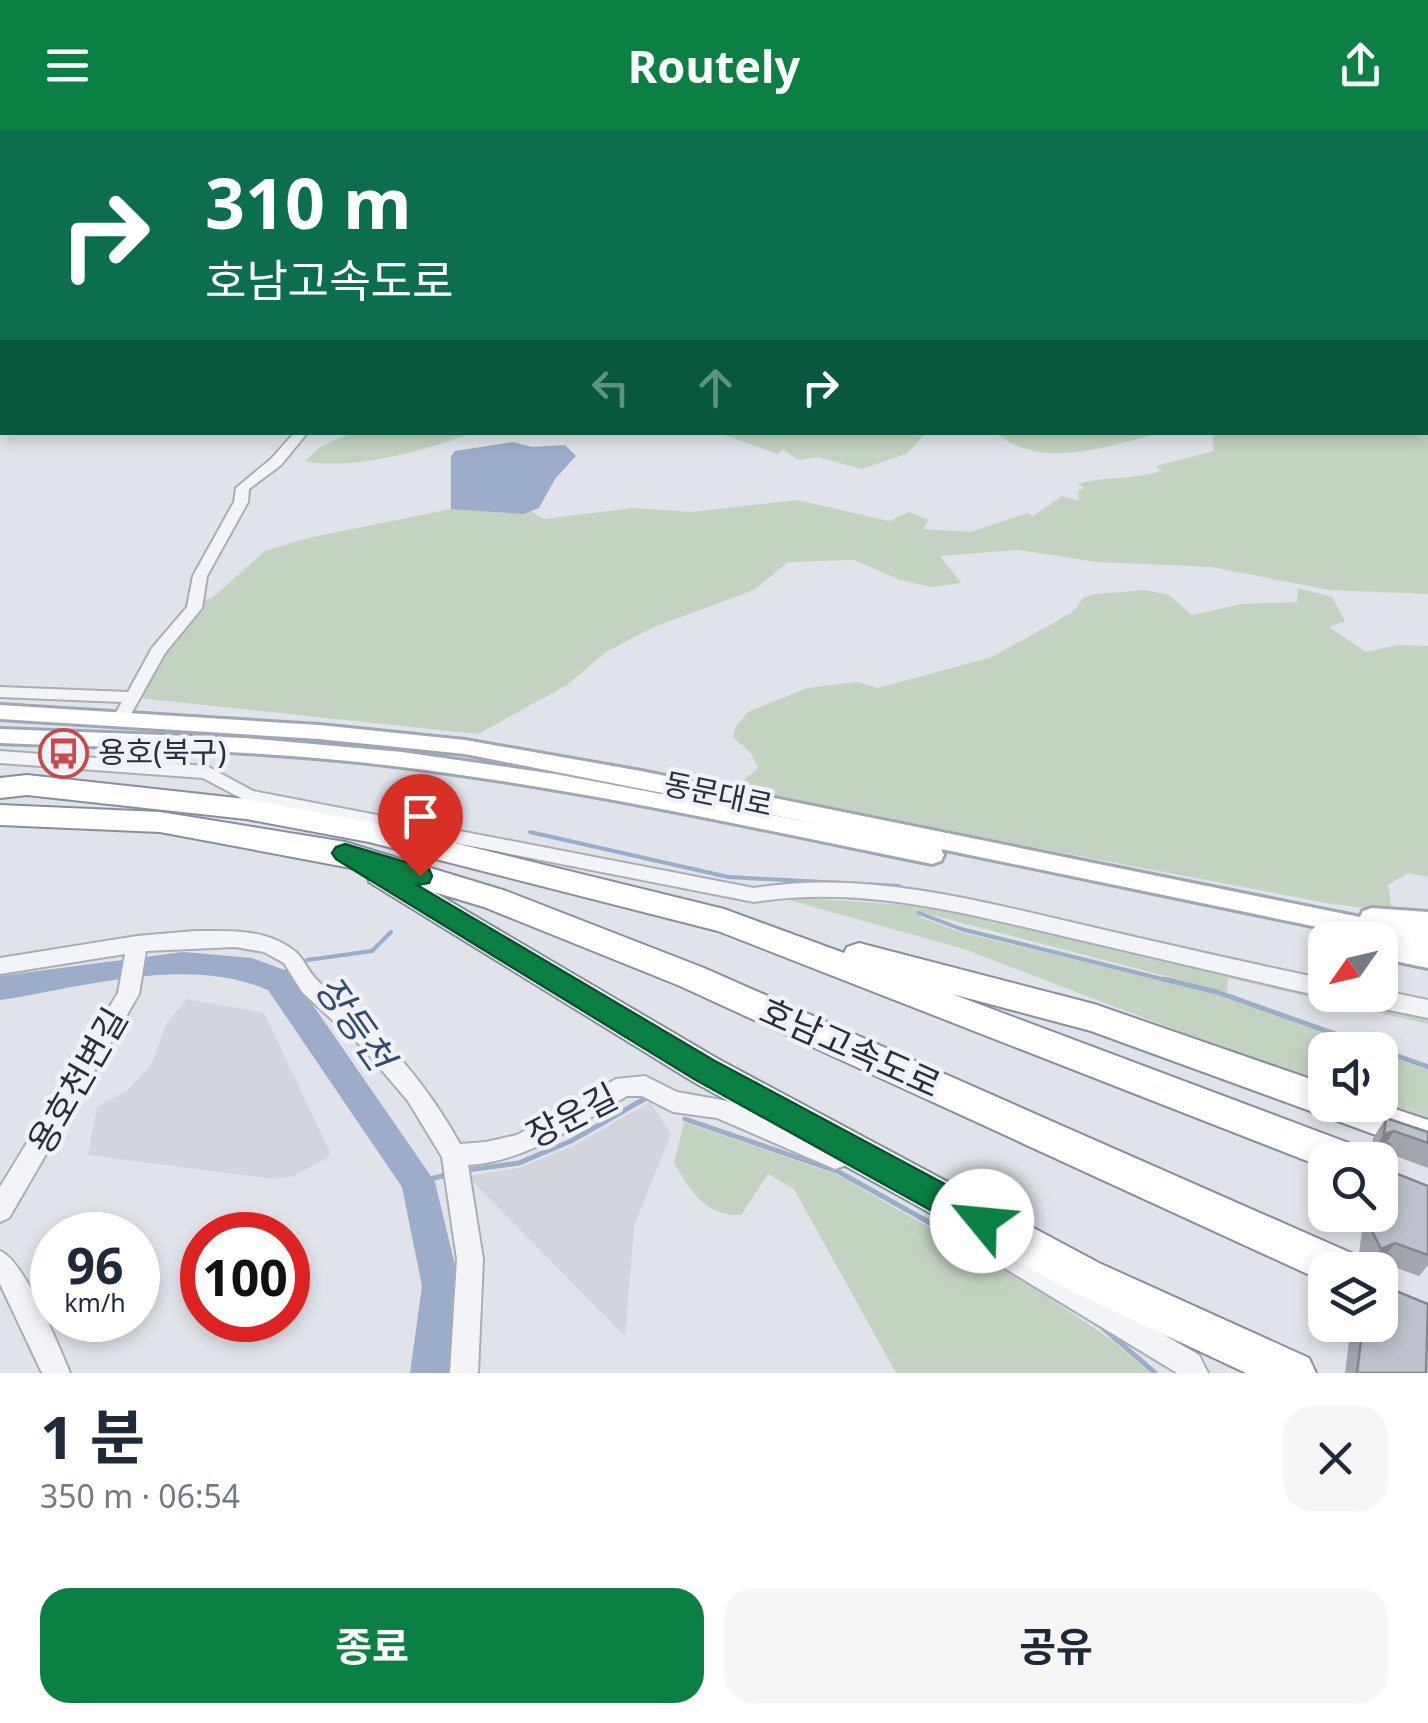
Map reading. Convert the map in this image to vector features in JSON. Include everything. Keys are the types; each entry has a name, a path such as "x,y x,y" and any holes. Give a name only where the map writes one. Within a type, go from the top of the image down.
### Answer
{"highway":[{"path":"0,788 27,786 246,808 511,865 1094,1018 1308,1094"},
{"name":"호남고속도로","path":"0,815 160,822 345,853 495,899 692,977 1308,1254"},
{"name":"호남고속도로","path":"345,853 705,1070 1086,1278 1294,1373"},
{"path":"511,865 724,921 1308,1144"},
{"path":"1386,1122 1428,1137"}],"main road":[{"name":"동문대로","path":"2,710 319,732 465,747 641,779 1308,924"},
{"name":"동문대로","path":"0,736 270,747 390,758 636,797 1308,925"},
{"path":"1366,922 1378,918 1428,922"},
{"name":"동문대로","path":"1398,938 1428,941"},
{"path":"1398,952 1428,958"}],"street":[{"path":"120,720 158,651 194,608 200,576 241,502 243,488 276,462 299,435"},
{"path":"2,710 133,696"},
{"path":"0,756 207,772 248,796 638,872 754,894 774,890 868,892 940,902 1308,984"},
{"path":"0,966 214,938 258,944 290,955 308,984 384,1051 454,1155 470,1259 464,1373"},
{"name":"용호천변길","path":"0,1210 128,994 137,947"},
{"path":"1398,1003 1428,1009"},
{"name":"장운길","path":"454,1155 486,1153 522,1144 624,1086 645,1086 673,1102 719,1108 866,1171 1190,1364 1194,1373"},
{"path":"0,1263 12,1279 56,1373"}],"shaded area":[{"path":"187,999 264,1013 330,1152 328,1157 294,1176 274,1179 88,1155 97,1107 128,1090 152,1064 166,1024"},
{"path":"650,1102 671,1134 634,1226 625,1336 467,1176 519,1168 575,1145"}],"green space":[{"path":"347,435 466,435 367,461 305,461 320,447"},
{"path":"725,435 924,435 906,454 862,469 818,457 799,460 783,450 777,454"},
{"path":"999,435 1152,435 1076,452 1034,451"},
{"path":"1212,435 1428,435 1428,594 1329,590 1212,567 1097,562 1018,550 940,556 961,583 932,587 900,580 854,560 788,562 754,590 654,627 606,652 567,685 478,734 139,698 149,673 198,602 212,598 265,551 308,538 451,509 530,511 544,519 633,508 692,512 797,500 889,521 909,512 929,520 923,529 971,532 1028,513 1033,516 1062,496 1079,501 1078,491 1084,487 1077,484 1151,474 1161,471 1156,466 1214,451"},
{"path":"1298,588 1332,597 1345,621 1329,627 1366,652 1398,645 1428,646 1428,877 1408,873 1388,885 1392,911 1332,904 732,790 758,768 751,753 733,737 736,726 748,712 807,688 857,682 878,688 992,657 1073,612 1083,598 1095,594 1146,590 1169,595 1192,615 1242,604 1297,602"},
{"path":"793,897 946,908 1308,991 1308,996 1228,978 1227,992 920,912 920,917 960,932 1217,994 1323,1032 1308,1032 1308,1081 964,949 789,900"},
{"path":"1398,1007 1428,1014 1428,1024 1376,1012 1398,1012"},
{"path":"1398,1059 1428,1070 1428,1126 1398,1113"},
{"path":"684,1122 838,1175 1041,1292 1113,1341 1150,1373 896,1373 794,1189 768,1174 741,1215 708,1206 693,1192 674,1163"}],"water":[{"path":"513,442 532,447 565,445 576,456 555,479 539,508 523,514 451,509 451,456 455,451"}],"building":[{"path":"1386,1122 1398,1122 1428,1132 1428,1143 1394,1131 1384,1134"},
{"path":"1398,1174 1428,1186 1428,1255 1395,1243 1381,1249 1373,1233 1398,1232"},
{"path":"1398,1292 1428,1304 1426,1373 1357,1373 1361,1342 1398,1342"}],"waterway":[{"path":"530,832 728,877 899,886"},
{"path":"919,913 961,929 1174,982"},
{"path":"307,960 372,951 391,932"},
{"name":"장등천","path":"0,988 143,966 183,964 220,964 252,970 279,981 418,1182 441,1286 430,1373"},
{"path":"279,981 289,968"},
{"path":"1164,979 1217,992 1428,1067"},
{"path":"467,1170 519,1163 571,1141 646,1098"},
{"path":"685,1119 839,1172 984,1253"},
{"path":"418,1182 446,1175"},
{"path":"1102,1327 1155,1373"}],"place":[{"name":"용호(북구)","path":"63,753"}],"route":[{"path":"420,876 345,853 705,1070 982,1221"}]}
